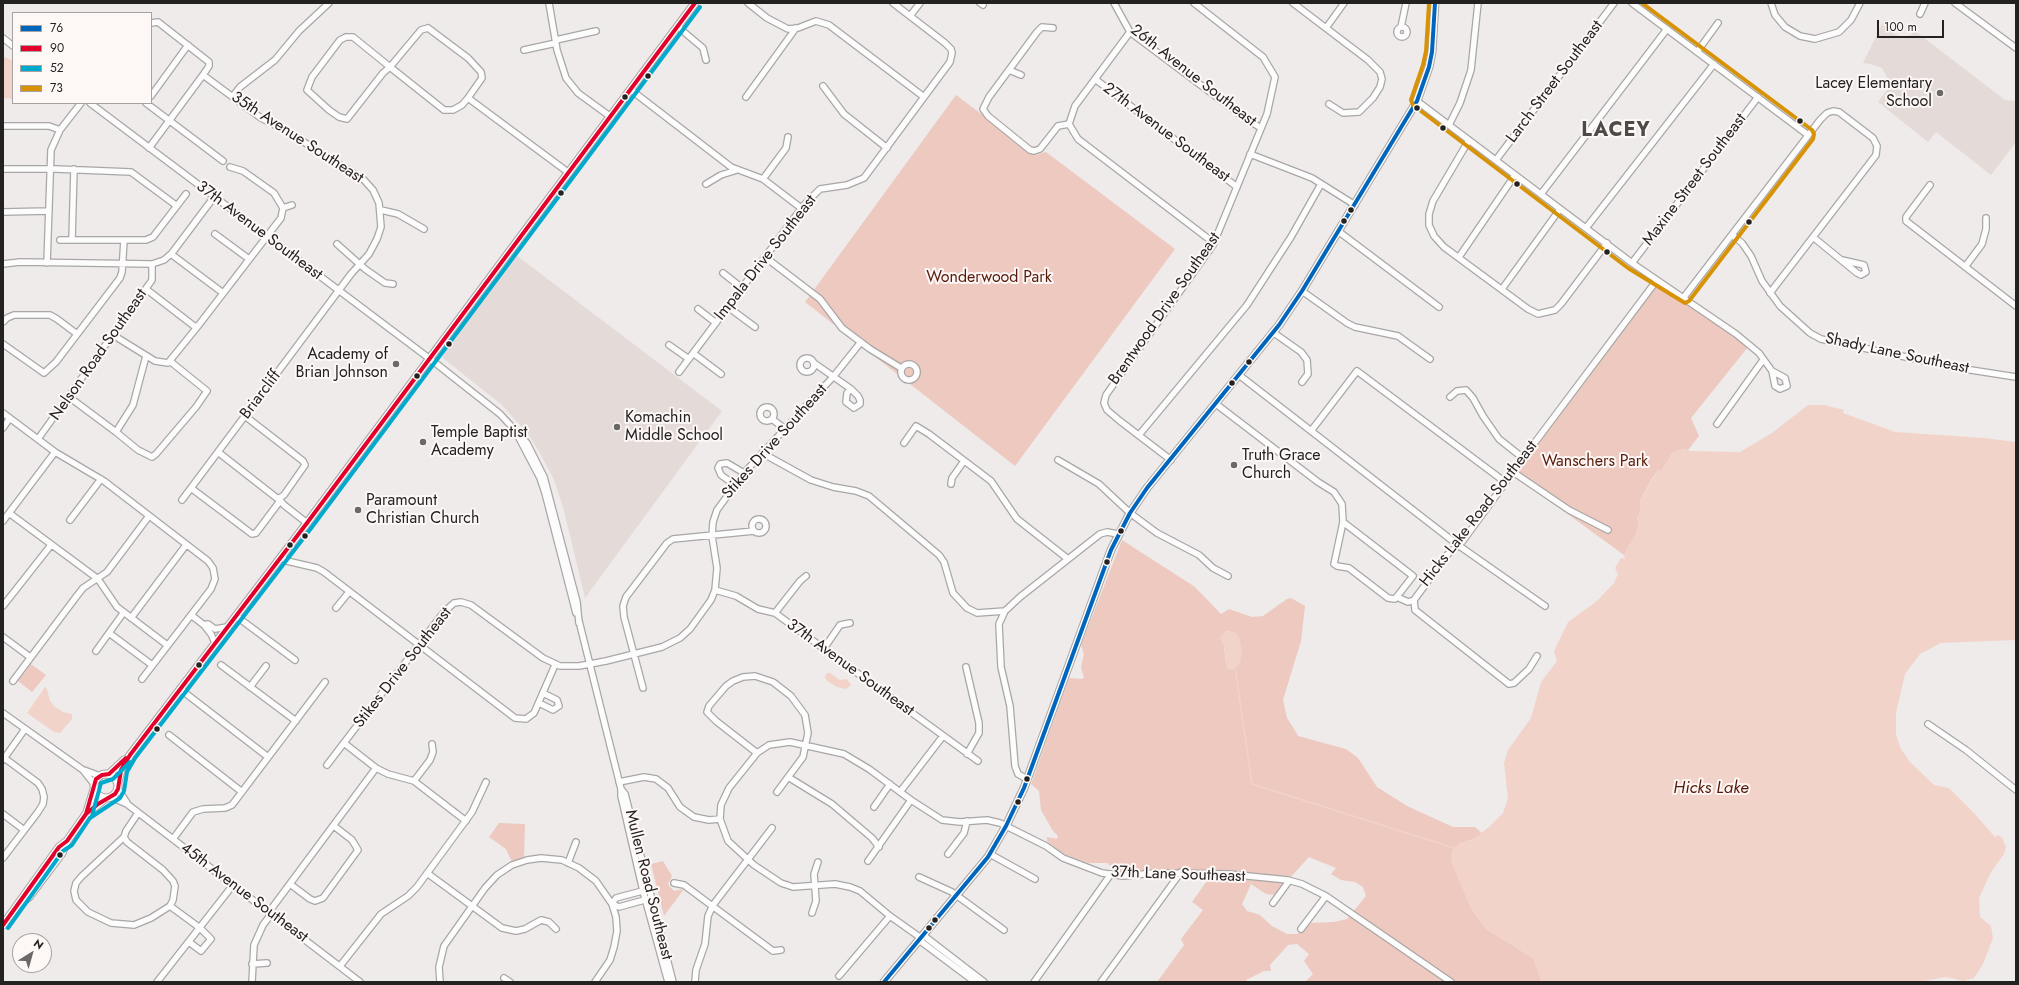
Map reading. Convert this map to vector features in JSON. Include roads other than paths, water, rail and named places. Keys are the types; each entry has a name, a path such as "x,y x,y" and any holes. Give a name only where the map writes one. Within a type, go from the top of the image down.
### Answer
{"main road":[{"path":"3,925 59,847 67,840 86,814 109,798 118,786 121,770 130,754 281,557 696,3"},
{"path":"884,982 990,854 1006,826 1027,779 1118,534 1130,512 1274,333 1302,291 1355,205 1417,100 1430,67 1435,3"},
{"path":"86,814 94,786 100,776 109,774 130,754"},
{"path":"109,774 114,777 118,786"},
{"path":"94,786 99,796 109,798"}],"street":[{"path":"233,96 240,87 276,60 299,31 329,3"},
{"path":"549,3 562,68 571,86 578,93 611,117"},
{"path":"748,3 778,25 788,30 816,22 829,25 924,97"},
{"path":"893,3 910,16 920,3"},
{"name":"26th Avenue Southeast","path":"1114,3 1130,32 1246,120 1261,128"},
{"name":"Brentwood Drive Southeast","path":"1171,460 1107,410 1104,402 1106,395 1214,243 1267,114 1275,77 1270,65 1259,53 1194,3"},
{"path":"1293,3 1380,72 1382,79 1380,87 1373,98 1359,112 1343,113 1328,104"},
{"path":"1326,28 1344,3"},
{"path":"1402,27 1406,3"},
{"path":"1449,125 1465,91 1471,70 1478,3"},
{"name":"Larch Street Southeast","path":"1496,160 1614,3"},
{"path":"1632,3 1808,135"},
{"path":"1771,3 1780,22 1791,32 1808,38 1823,38 1831,36 1845,27 1860,3"},
{"path":"1920,14 1925,3"},
{"path":"1955,3 2016,48"},
{"name":"Impala Drive Southeast","path":"679,372 801,208 820,189 847,185 864,178 950,62 952,53 951,49 910,16"},
{"path":"148,148 209,66 209,62 188,45 158,22 152,22"},
{"path":"1697,52 1718,23"},
{"path":"678,27 703,48 706,60"},
{"path":"1053,28 1042,27 989,97 983,109 988,116 1030,150 1040,148 1058,126 1070,124"},
{"path":"390,67 353,37 346,37 340,40 312,77 307,90 329,110 339,117 347,119 383,73 390,67 421,30 428,28 468,58 480,72 482,78 462,105 452,110 444,110 390,67"},
{"path":"746,97 796,28"},
{"path":"1541,194 1667,29"},
{"path":"524,50 596,31"},
{"path":"1130,32 1075,106 1070,124 1078,139 1214,243"},
{"path":"3,38 12,45"},
{"path":"152,95 188,45"},
{"path":"1586,228 1714,64"},
{"path":"1009,70 1021,75"},
{"name":"35th Avenue Southeast","path":"203,74 261,118 288,132 364,180 372,190 381,210"},
{"name":"27th Avenue Southeast","path":"1095,79 1237,187"},
{"path":"823,86 844,114 887,148"},
{"path":"631,90 721,160 737,170 763,179 801,208"},
{"name":"Maxine Street Southeast","path":"1632,263 1758,97"},
{"path":"468,98 569,173"},
{"path":"1417,100 1632,263 1684,297 1759,353 1772,371"},
{"path":"47,263 52,168 51,150 60,130 80,104"},
{"name":"37th Avenue Southeast","path":"91,104 429,358"},
{"path":"147,104 223,161"},
{"path":"1684,297 1820,120 1827,113 1833,111 1839,112 1853,121 1873,138 1877,146 1876,155 1770,293"},
{"path":"3,126 49,126 60,130"},
{"path":"763,179 786,148 788,137"},
{"path":"1469,140 1433,201 1429,214 1429,225 1434,236 1459,257 1528,309 1538,314 1555,310 1607,243"},
{"path":"1250,154 1312,178 1355,205"},
{"path":"171,362 281,218 283,208 274,193 243,171 230,167"},
{"path":"3,169 52,168 131,172 177,206"},
{"path":"72,240 74,169"},
{"path":"706,184 720,175 737,170"},
{"path":"1459,257 1515,175"},
{"path":"1140,435 1248,305 1291,237 1321,184"},
{"path":"1930,185 1906,217 1906,221 2016,306"},
{"path":"60,240 146,240 153,237 186,194"},
{"path":"3,264 152,264 164,260 171,254 214,197"},
{"path":"283,208 292,205"},
{"path":"1502,289 1560,209"},
{"path":"381,210 398,214 424,229"},
{"name":"Briarcliff","path":"182,500 360,264 377,239 381,227 381,210"},
{"path":"3,212 49,211"},
{"path":"1965,267 1982,244 1985,233 1986,218"},
{"path":"1338,231 1438,307"},
{"path":"215,234 249,259"},
{"name":"Shady Lane Southeast","path":"1732,235 1742,243 1751,256 1770,293 1792,318 1812,334 1826,342 2016,377"},
{"path":"1813,237 1842,260"},
{"path":"3,344 44,374 56,362 120,278 124,240"},
{"path":"337,244 385,283 393,284"},
{"path":"171,254 223,293"},
{"path":"765,257 815,294 835,321 861,342 901,368"},
{"name":"Nelson Road Southeast","path":"38,439 152,280 152,264"},
{"path":"723,274 742,288"},
{"name":"Hicks Lake Road Southeast","path":"1343,522 1334,561 1335,565 1352,571 1390,599 1398,597 1408,602 1414,600 1448,554 1458,545 1657,280"},
{"path":"146,289 194,326 198,326"},
{"path":"1302,291 1347,323 1355,327 1398,336 1430,360"},
{"path":"728,306 756,327"},
{"path":"698,309 716,322"},
{"path":"3,322 7,318 14,315 50,315 57,318 77,334"},
{"path":"1274,333 1301,352 1307,360 1308,374 1302,382"},
{"path":"69,397 138,450 152,457 196,407 207,391 171,362 163,363 146,356 113,335"},
{"name":"Stikes Drive Southeast","path":"327,765 449,606 460,602 471,605 554,665 570,667 590,664 662,646 680,638 690,629 715,590 717,568 712,536 713,522 717,510 744,473 833,377 861,342"},
{"path":"669,345 689,359"},
{"path":"693,353 721,374"},
{"path":"116,432 133,405 146,356"},
{"name":"Mullen Road Southeast","path":"429,358 484,400 500,414 518,434 532,461 545,493 572,604 579,623 590,664 619,782 621,789 625,794 668,982"},
{"path":"1717,424 1763,360"},
{"path":"814,363 851,389"},
{"path":"1311,431 1357,371 1505,482"},
{"path":"1239,375 1458,545 1545,606"},
{"path":"1450,397 1457,391 1466,390 1473,398 1499,439 1524,458"},
{"path":"1216,404 1318,482 1334,492 1342,504 1343,522 1413,576 1398,597"},
{"path":"3,413 55,452 102,480 208,561 213,568 215,579 211,589 142,679"},
{"path":"191,488 252,534 256,533 305,465 304,462 245,416"},
{"path":"3,428 10,418"},
{"path":"772,418 785,429"},
{"path":"904,443 916,426 994,484 1017,519 1068,559"},
{"path":"3,521 55,452"},
{"path":"218,452 280,500 306,523"},
{"path":"762,453 810,480 833,487 856,491 869,496 939,555 944,562 953,593 966,608 977,613 1005,611"},
{"path":"1058,460 1099,484 1130,512 1157,533 1199,555 1213,568 1228,576"},
{"path":"951,484 952,478 964,461"},
{"path":"736,485 720,475 718,468 720,464 727,463 744,473"},
{"path":"1513,472 1569,510 1608,530"},
{"path":"70,520 102,480"},
{"path":"9,513 98,579 117,607 167,645"},
{"path":"13,681 76,596 84,588 106,572 149,516"},
{"path":"642,688 624,617 623,606 626,597 669,541 676,538 712,536 754,531"},
{"path":"1027,779 1018,774 1015,766 1010,706 1001,667 999,645 1000,624 1005,611 1020,596 1068,559 1104,532 1118,534"},
{"path":"3,606 51,545"},
{"path":"132,618 186,545"},
{"path":"281,557 291,562 317,568 515,718 522,720 530,718 539,704 554,665"},
{"path":"775,613 806,576"},
{"name":"37th Avenue Southeast","path":"715,590 736,596 758,609 775,613 823,650 978,761"},
{"path":"336,608 349,592"},
{"path":"1414,600 1415,610 1510,684 1514,683 1529,669 1537,656"},
{"path":"96,651 124,612"},
{"path":"191,615 204,625 212,634 215,643"},
{"path":"236,616 295,660"},
{"path":"823,650 840,626 850,623"},
{"path":"204,625 208,624 215,629 227,627"},
{"path":"109,634 152,665"},
{"path":"3,637 30,657"},
{"path":"221,665 296,721"},
{"path":"250,687 266,666"},
{"path":"966,667 979,723 979,733 967,754"},
{"path":"778,792 803,757 808,733 805,715 791,696 764,678 743,677 726,686 709,706 708,712 710,716 757,753 724,796 721,805 720,819 728,841 748,860 771,878 781,883 793,887 835,884 860,891 890,916 984,982"},
{"path":"173,838 193,812 203,809 228,808 232,805 325,682"},
{"path":"180,689 268,757"},
{"path":"539,704 553,710 559,706 557,700 543,693"},
{"path":"3,713 25,730 84,770 100,776"},
{"path":"1928,724 1966,750 2016,790"},
{"path":"3,858 42,806 43,793 38,783 4,758 25,730"},
{"path":"168,735 242,792"},
{"path":"900,792 943,736"},
{"name":"37th Lane Southeast","path":"757,753 769,745 780,742 790,742 844,754 869,769 911,800 942,820 987,820 1006,826 1052,850 1063,858 1102,873 1123,876 1181,872 1228,874 1289,881 1314,889 1451,982"},
{"name":"Stikes Drive Southeast","path":"344,743 376,768 388,774 414,781"},
{"path":"432,744 433,752 430,760 414,781 466,821"},
{"path":"252,982 252,964 255,939 290,884 376,768"},
{"path":"84,770 94,786"},
{"path":"619,782 644,777 656,779 668,788 680,807 694,817 709,820 720,819"},
{"path":"788,777 832,804 872,838 879,847"},
{"path":"340,966 381,914 408,896 427,873 466,821 481,797 486,782"},
{"path":"874,807 890,784"},
{"name":"45th Avenue Southeast","path":"118,786 127,804"},
{"name":"45th Avenue Southeast","path":"109,798 127,804 233,885 271,912 360,982"},
{"path":"868,861 911,800"},
{"path":"124,837 127,842 163,870 173,881 175,892 174,900 170,906 143,922 134,925 111,923 88,912 76,900 74,891 80,876 124,837 126,831 138,813"},
{"path":"3,814 24,830"},
{"path":"948,854 964,833 967,821"},
{"path":"290,884 310,899 315,901 323,898 358,850 352,840 334,826"},
{"path":"695,982 696,970 705,944 708,916 713,905 772,828"},
{"path":"568,862 576,842"},
{"path":"990,854 1035,879"},
{"path":"440,982 439,967 444,946 471,906 497,875 512,865 527,860 541,858 568,862 579,868 596,881 612,904 616,917 617,931 614,947 610,960 595,982"},
{"path":"812,913 816,901 814,874 818,862"},
{"path":"1101,982 1181,872"},
{"path":"427,873 489,920 508,930 526,929 541,920 549,922 556,929"},
{"path":"1034,982 1111,874"},
{"path":"919,877 942,886 1004,930"},
{"path":"1273,904 1289,881"},
{"path":"674,883 684,885 713,905 773,951 781,950"},
{"path":"157,982 233,885"},
{"path":"612,904 616,898 646,890"},
{"path":"1301,929 1326,896"},
{"path":"612,904 619,907 648,899"},
{"name":"Mullen Road Southeast","path":"648,899 673,982"},
{"path":"170,906 200,928 211,939 203,950 199,950 189,942"},
{"path":"839,976 890,916"},
{"path":"921,937 975,982"},
{"path":"252,964 267,963"},
{"path":"504,978 510,982"}],"water":[{"path":"5,57 12,60 12,99 3,98 3,59"},
{"name":"Hicks Lake","path":"1808,405 1824,405 1844,410 1843,413 1895,432 1984,438 2016,442 2016,640 1941,643 1920,654 1905,674 1896,713 1896,735 1901,749 1910,762 1934,785 1949,788 1995,837 1998,835 2002,838 2006,847 2004,854 1991,872 1979,898 1980,917 1991,926 1993,938 1983,964 1974,978 1963,981 1946,977 1919,982 1542,982 1533,958 1485,928 1471,908 1452,864 1451,854 1454,848 1460,843 1474,839 1503,813 1508,798 1504,763 1508,750 1531,718 1541,682 1557,661 1554,651 1568,622 1597,601 1614,583 1618,574 1615,568 1621,558 1625,559 1624,555 1628,546 1637,532 1639,524 1637,519 1640,512 1640,500 1658,470 1662,470 1673,452 1685,449 1691,451 1740,452 1772,433"},
{"path":"1229,631 1237,634 1242,651 1240,664 1232,670 1227,668 1224,646 1220,639 1222,634"},
{"path":"827,673 830,673 840,680 847,679 851,685 846,689 837,687 826,680 825,676"},
{"path":"45,687 47,689 50,701 54,706 63,712 72,714 72,719 60,733 54,732 27,713"}],"waterway":[{"path":"1235,667 1252,784 1454,848"}],"place":[{"name":"Lacey Elementary School","path":"1940,93"},
{"name":"Academy of Brian Johnson","path":"396,364"},
{"name":"Komachin Middle School","path":"617,427"},
{"name":"Temple Baptist Academy","path":"423,442"},
{"name":"Truth Grace Church","path":"1234,465"},
{"name":"Paramount Christian Church","path":"358,510"}],"district":[{"name":"LACEY","path":"1616,131"}],"park label":[{"name":"Wonderwood Park","path":"989,278"},
{"name":"Wanschers Park","path":"1595,462"}]}
